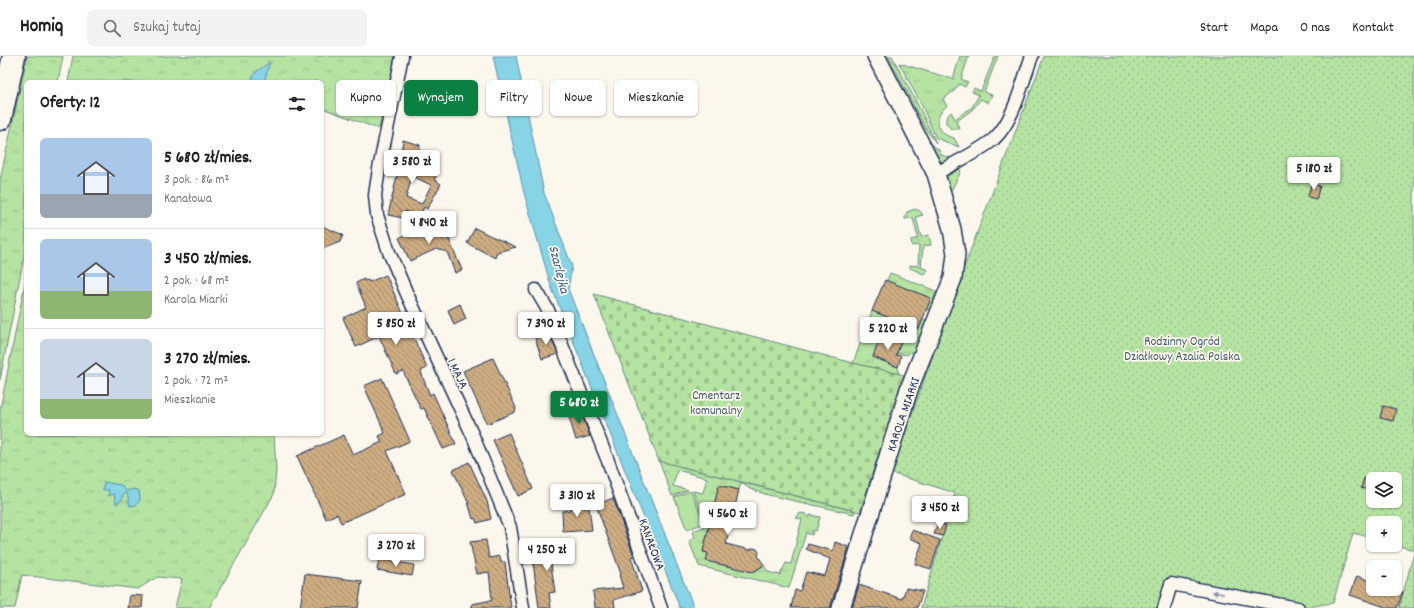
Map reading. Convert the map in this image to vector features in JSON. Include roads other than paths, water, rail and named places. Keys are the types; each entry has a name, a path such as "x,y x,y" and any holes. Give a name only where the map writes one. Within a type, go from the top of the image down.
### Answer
{"highway":[{"path":"0,119 14,56"}],"street":[{"name":"1 MAJA","path":"402,56 379,169 376,195 376,215 392,260 473,436 510,527 523,608"},
{"name":"KAROLA MIARKI","path":"841,608 909,389 952,278 956,254 955,242 936,174 876,56"},
{"path":"936,174 982,147 1000,132 1012,110 1032,56"},
{"name":"KANAŁOWA","path":"536,290 548,310 608,461 661,608"},
{"path":"1164,608 1171,584 1298,608"}],"water":[{"path":"493,56 516,56 521,80 498,80"},
{"path":"270,62 265,80 251,80 256,72"},
{"name":"Szarlejka","path":"507,116 528,116 544,193 572,266 568,289 694,608 680,608 551,286 524,193"},
{"path":"104,482 121,485 126,491 134,489 139,491 140,500 136,505 130,506 127,493 123,494 122,500 116,504 114,494 108,496 109,490 103,490"}],"park label":[{"name":"Rodzinny Ogród Działkowy Azalia Polska","path":"1182,348"},
{"name":"Cmentarz komunalny","path":"716,402"}]}
